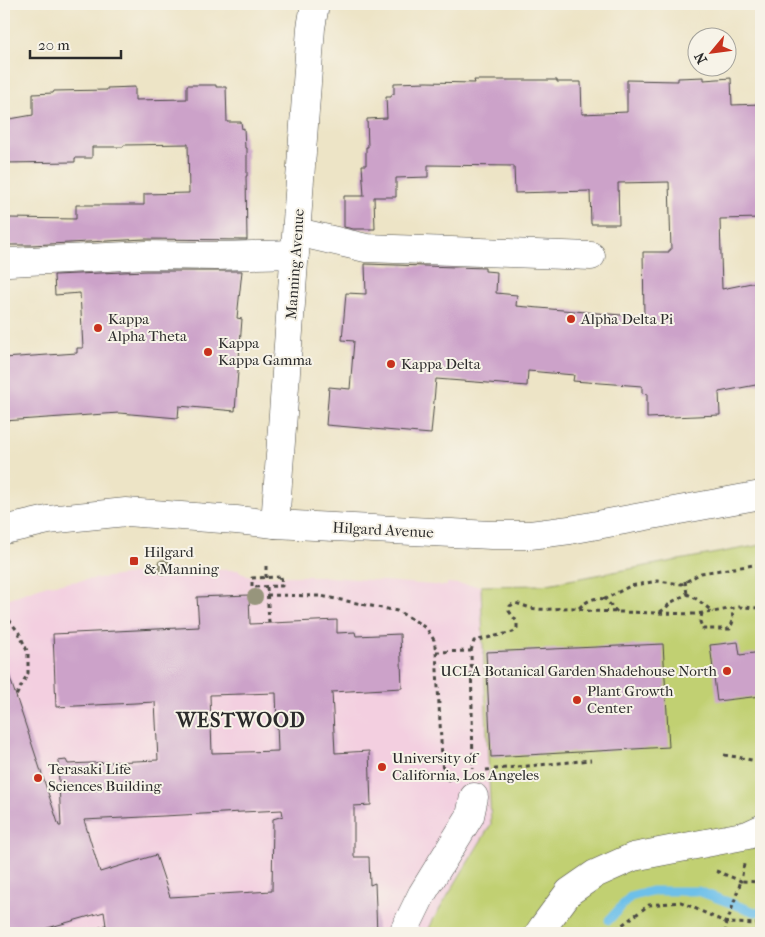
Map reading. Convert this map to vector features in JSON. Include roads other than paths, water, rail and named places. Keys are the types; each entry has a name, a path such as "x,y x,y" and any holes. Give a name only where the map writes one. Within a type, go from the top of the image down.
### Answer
{"street":[{"name":"Manning Avenue","path":"276,524 311,28 315,4"},
{"path":"9,262 146,255 216,256 296,243 366,248 591,256"},
{"name":"Hilgard Avenue","path":"4,530 48,520 126,512 276,524 492,535 530,535 570,530 761,495"},
{"path":"404,933 422,894 470,816 473,784"},
{"path":"539,933 569,892 595,874 634,857 748,835 761,829"}],"waterway":[{"path":"609,920 630,897 651,891 698,891 755,912 761,911"}],"place":[{"name":"Alpha Delta Pi","path":"571,319"},
{"name":"Kappa Alpha Theta","path":"98,328"},
{"name":"Kappa Kappa Gamma","path":"208,352"},
{"name":"Kappa Delta","path":"391,364"},
{"name":"Hilgard & Manning","path":"134,561"},
{"name":"UCLA Botanical Garden Shadehouse North","path":"727,671"},
{"name":"Plant Growth Center","path":"577,700"},
{"name":"University of California, Los Angeles","path":"382,767"},
{"name":"Terasaki Life Sciences Building","path":"38,778"}],"district":[{"name":"WESTWOOD","path":"241,720"}]}
